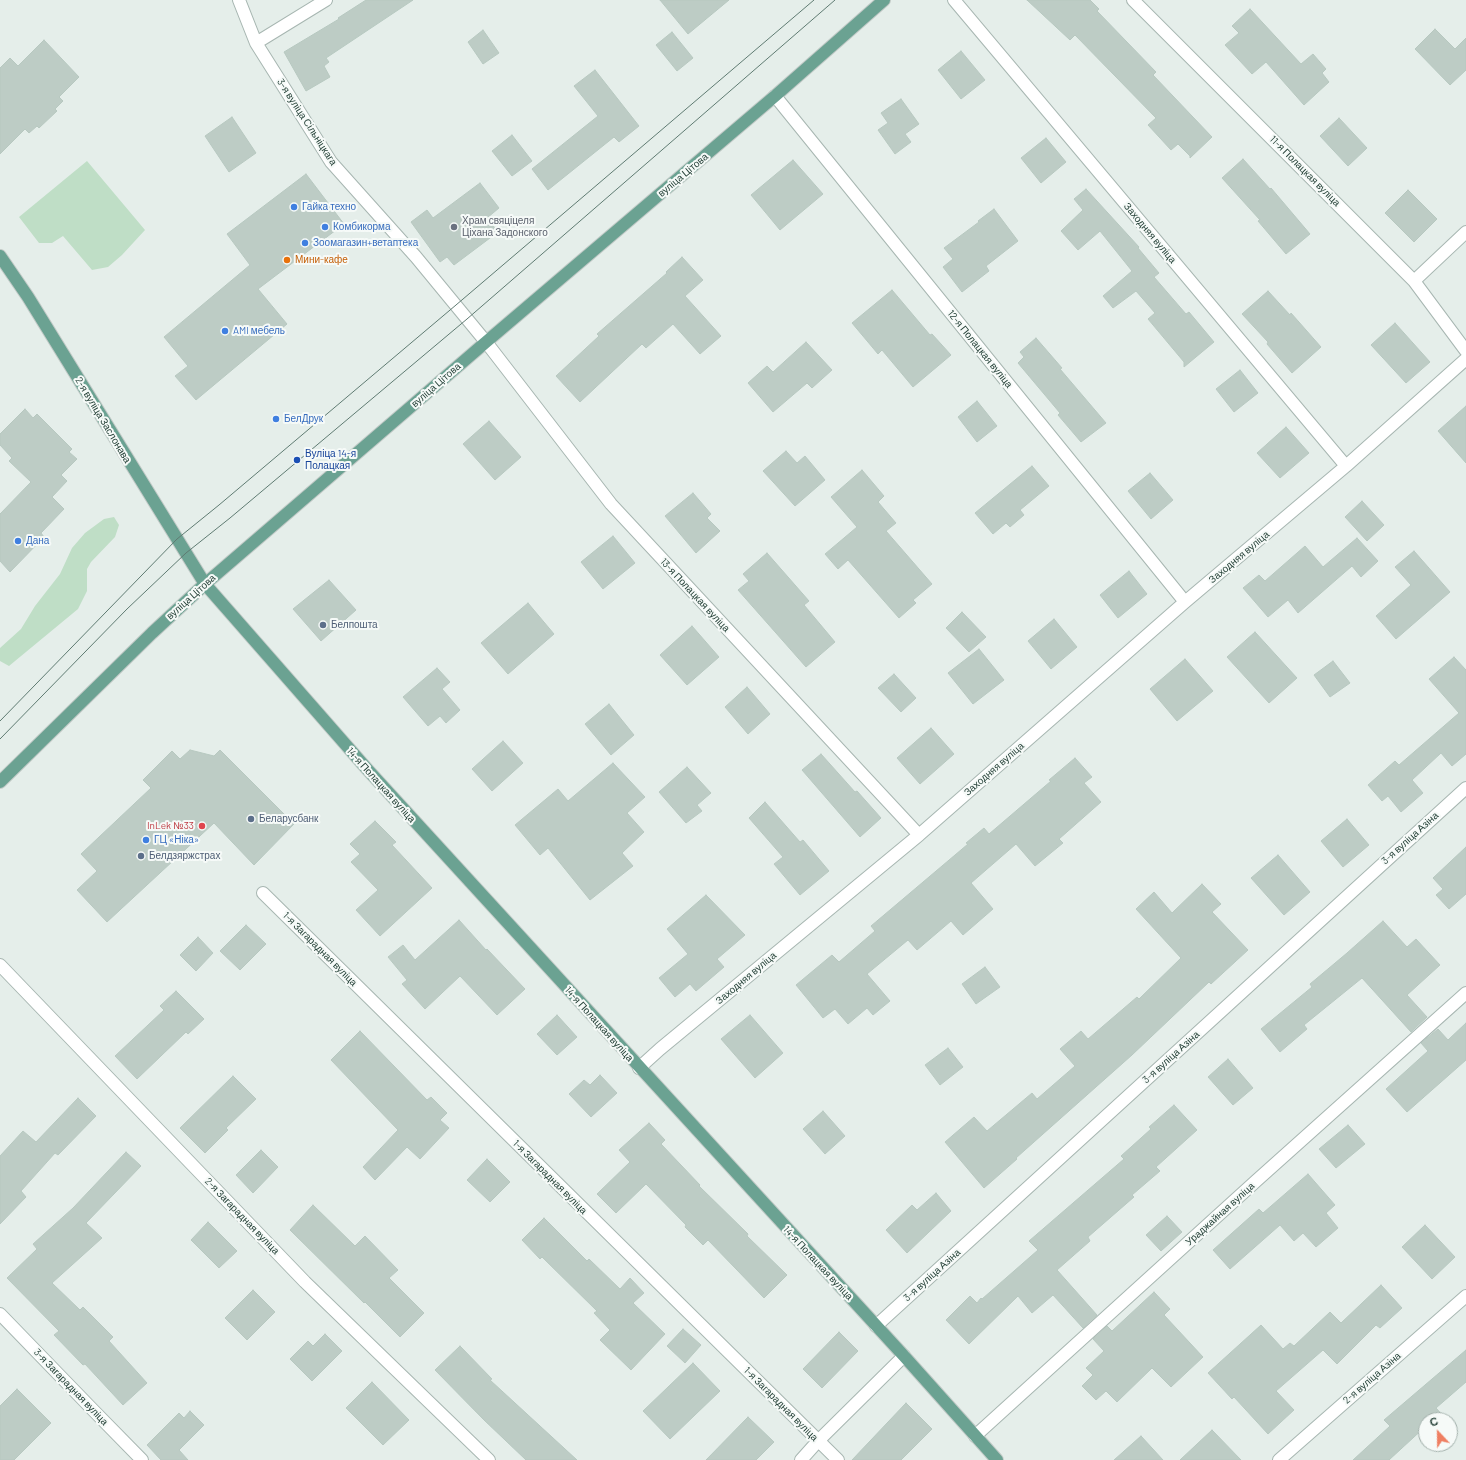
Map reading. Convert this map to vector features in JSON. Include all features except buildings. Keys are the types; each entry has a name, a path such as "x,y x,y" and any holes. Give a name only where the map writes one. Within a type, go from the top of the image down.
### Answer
{"main road":[{"name":"вуліца Цітова","path":"0,782 152,633 206,584 486,342 775,96 884,0"},
{"name":"2-я вуліца Заслонава","path":"0,256 28,297 206,584"},
{"name":"14-я Полацкая вуліца","path":"206,584 366,769 904,1356 997,1460"}],"street":[{"name":"3-я вуліца Сільніцкага","path":"239,0 256,43 331,162 416,257 486,342"},
{"path":"256,43 326,0"},
{"name":"Заходняя вуліца","path":"954,0 1346,466"},
{"name":"11-я Полацкая вуліца","path":"1133,0 1414,281 1466,351"},
{"name":"12-я Полацкая вуліца","path":"775,96 1185,602"},
{"path":"1414,281 1466,232"},
{"name":"13-я Полацкая вуліца","path":"486,342 611,504 919,835"},
{"name":"Заходняя вуліца","path":"639,1068 919,835 1185,602 1346,466 1466,360"},
{"name":"3-я вуліца Азіна","path":"876,1326 1466,788"},
{"name":"1-я Загарадная вуліца","path":"263,894 838,1460"},
{"name":"2-я Загарадная вуліца","path":"0,965 305,1282 490,1460"},
{"name":"Ураджайная вуліца","path":"975,1436 1466,993"},
{"name":"2-я вуліца Азіна","path":"1279,1460 1466,1296"},
{"name":"3-я Загарадная вуліца","path":"0,1314 142,1460"},
{"path":"801,1460 818,1441 904,1356"}],"green space":[{"path":"87,161 145,230 122,255 108,267 92,270 63,236 52,243 39,243 19,217"},
{"path":"114,517 119,525 115,537 91,562 87,569 87,591 78,609 9,666 0,661 0,648 21,629 35,606 60,574 72,548 85,533 104,519"}],"tram line":[{"path":"0,721 177,539 456,305 814,0"},
{"path":"0,739 127,609 186,553 230,518 467,319 835,0"}],"place":[{"name":"Гайка техно","path":"294,207"},
{"name":"Комбикорма","path":"325,227"},
{"name":"Храм свяціцеля Ціхана Задонского","path":"454,227"},
{"name":"Зоомагазин+ветаптека","path":"305,243"},
{"name":"Мини-кафе","path":"287,260"},
{"name":"AMI мебель","path":"225,331"},
{"name":"БелДрук","path":"276,419"},
{"name":"Вуліца 14-я Полацкая","path":"297,460"},
{"name":"Дана","path":"18,541"},
{"name":"Белпошта","path":"323,625"},
{"name":"Беларусбанк","path":"251,819"},
{"name":"InLek №33","path":"202,826"},
{"name":"ГЦ «Ніка»","path":"146,840"},
{"name":"Белдзяржстрах","path":"141,856"}]}
